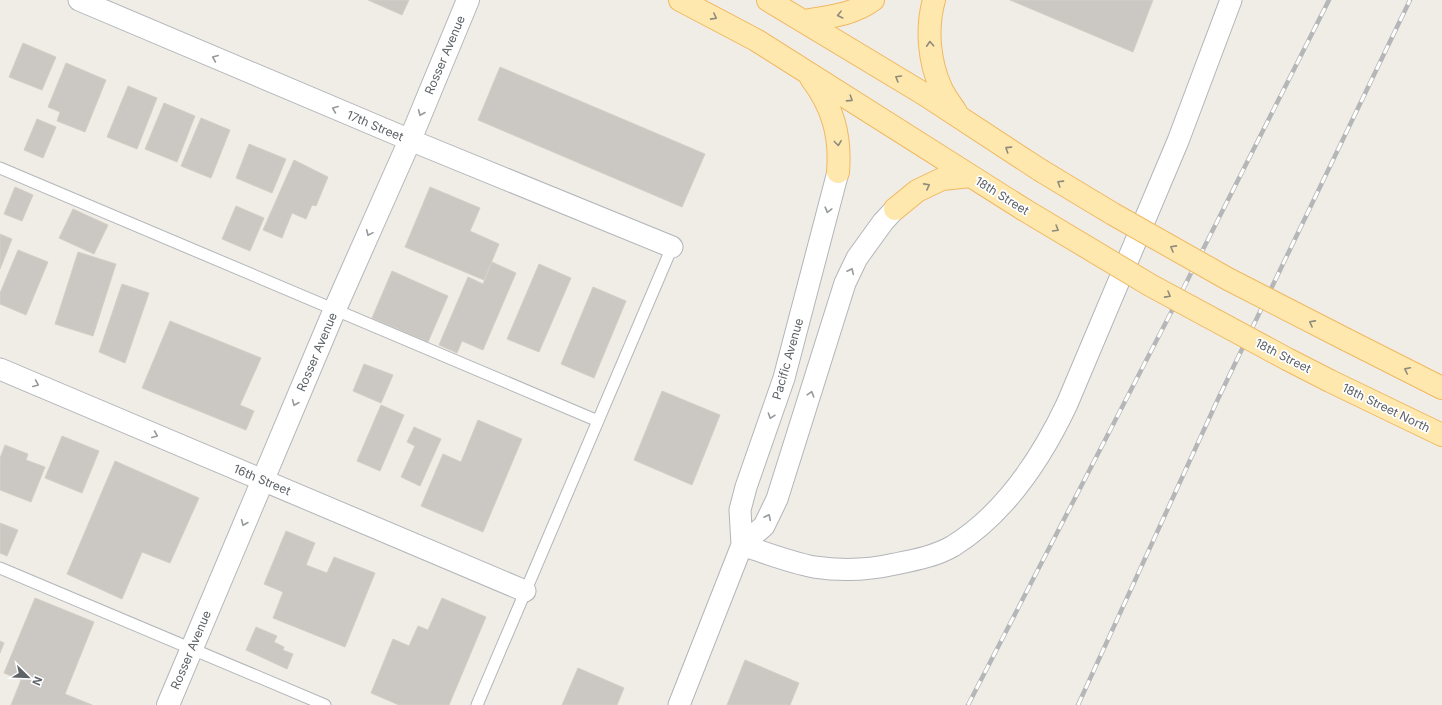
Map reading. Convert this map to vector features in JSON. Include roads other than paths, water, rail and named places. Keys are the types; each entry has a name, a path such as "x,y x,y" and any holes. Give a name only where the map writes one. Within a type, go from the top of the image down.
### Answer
{"main road":[{"name":"18th Street","path":"680,0 756,40 1023,209 1150,285 1330,381"},
{"path":"768,0 918,90 1040,170 1113,214 1194,260 1442,388"},
{"path":"804,21 852,12 873,0"},
{"path":"934,0 930,32 931,54 936,75 942,90 960,118"},
{"path":"805,71 821,91 834,118 839,157 838,172"},
{"path":"895,209 917,191 942,179 971,176"},
{"name":"18th Street North","path":"1330,381 1442,435"}],"street":[{"name":"17th Street","path":"79,0 410,140 672,246"},
{"name":"Rosser Avenue","path":"168,705 262,480 335,309 410,140 468,0"},
{"path":"742,545 791,562 816,567 864,569 888,566 933,555 952,546 990,517 1012,494 1052,435 1067,404 1178,141 1231,0"},
{"name":"Pacific Avenue","path":"679,705 742,545 740,510 786,372 838,172"},
{"name":"Pacific Avenue","path":"742,545 764,526 777,499 845,283 857,258 895,209"},
{"name":"16th Street","path":"0,369 525,591"}],"lane":[{"path":"0,168 598,420"},
{"path":"477,705 672,246"},
{"path":"0,568 325,705"}],"railway":[{"path":"968,705 1179,297 1329,0"},
{"path":"1078,705 1218,399 1410,0"}]}
